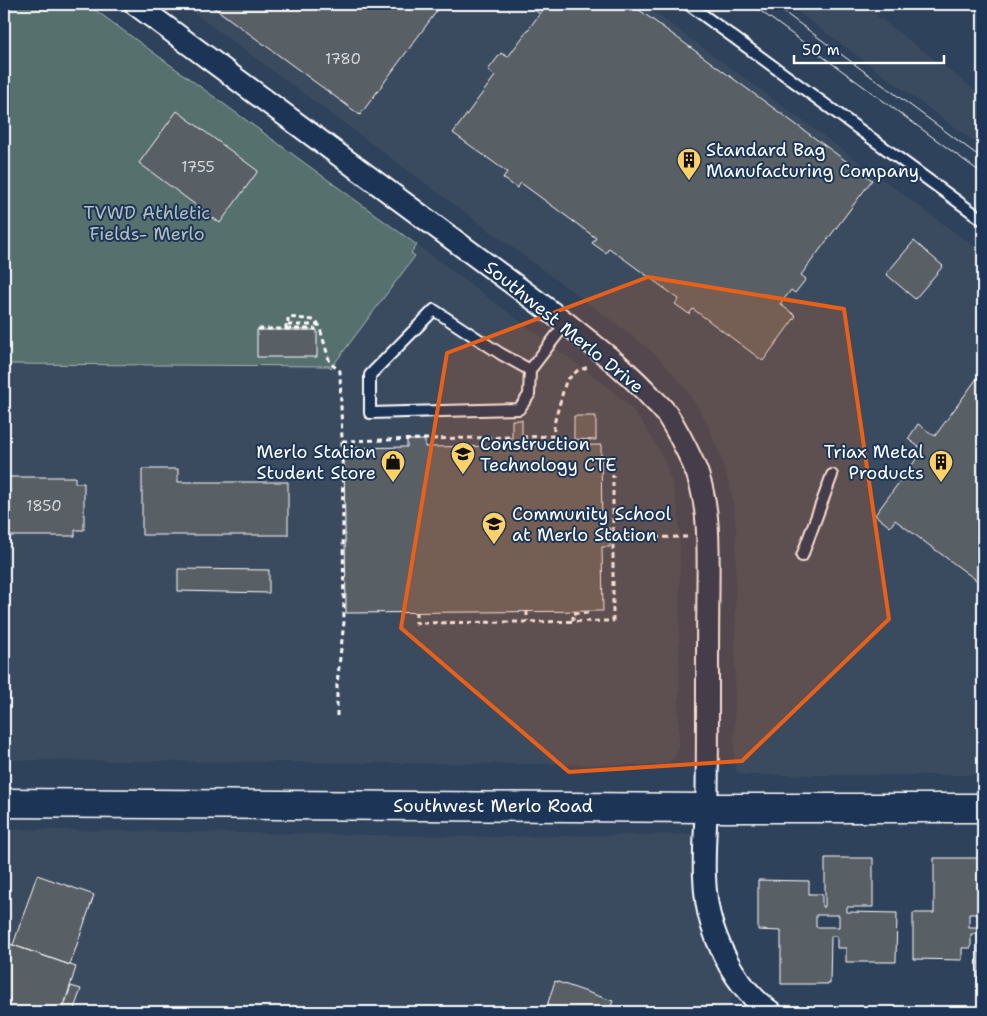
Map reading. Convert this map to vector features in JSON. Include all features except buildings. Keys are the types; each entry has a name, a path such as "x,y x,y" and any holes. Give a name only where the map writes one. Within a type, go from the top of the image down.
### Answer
{"street":[{"name":"Southwest Merlo Drive","path":"135,4 566,323 610,358 668,414 694,465 703,496 708,537 705,841 705,882 708,903 712,924 726,959 743,986 762,1006 772,1012"},
{"name":"Southwest Merlo Road","path":"4,803 983,808"}],"lane":[{"path":"688,4 983,220"},
{"path":"530,370 501,354 434,310 370,375 370,413 519,409 529,395 530,370 566,323"},
{"path":"802,556 832,475"}],"path":[{"path":"287,327 288,317 314,320 319,325 330,363 340,371 344,622 337,684 337,720"},
{"path":"259,330 319,325"},
{"path":"287,327 314,330"},
{"path":"522,437 553,436 555,420 566,381 577,372 610,358"},
{"path":"342,441 512,437"},
{"path":"416,612 416,623 613,621 611,538 613,475"},
{"path":"611,538 684,537"},
{"path":"573,621 573,613 591,613 591,610"},
{"path":"527,611 527,622"}],"highlighted area":[{"path":"648,277 844,309 889,619 742,761 569,772 401,628 447,353"}],"shaded area":[{"path":"182,4 643,4 983,253 983,775 746,775 737,771 734,762 736,526 731,492 722,460 706,422 686,389 658,357 626,331"},
{"path":"787,4 866,4 878,17 983,96 983,148"},
{"path":"417,245 610,388 632,409 642,422 665,462 674,489 680,531 679,741 677,753 673,759 661,765 4,760 4,364 328,366"},
{"path":"4,829 494,837 694,834 694,887 701,923 735,988 727,1010 729,1012 4,1012"}],"green space":[{"name":"TVWD Athletic Fields- Merlo","path":"4,4 87,4 417,245 411,253 415,256 331,368 329,366 4,364"}],"tram line":[{"path":"751,4 983,174"},
{"path":"773,4 983,159"}],"place":[{"name":"Standard Bag Manufacturing Company","path":"689,181"},
{"name":"Construction Technology CTE","path":"463,475"},
{"name":"Merlo Station Student Store","path":"393,483"},
{"name":"Triax Metal Products","path":"941,483"},
{"name":"Community School at Merlo Station","path":"494,545"}]}
